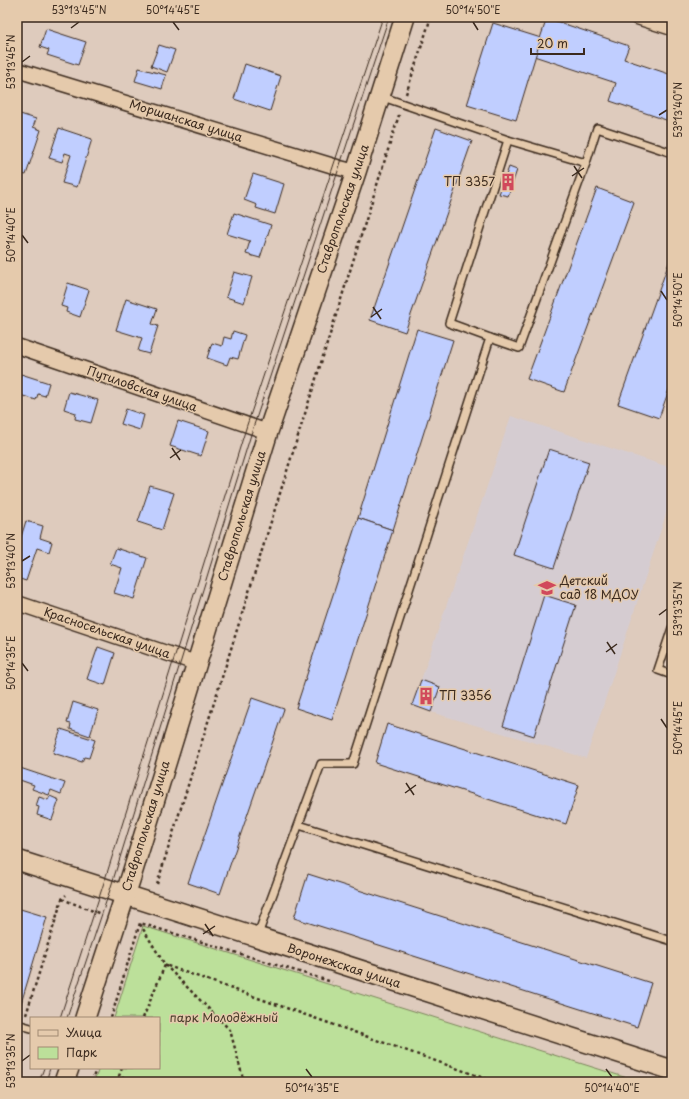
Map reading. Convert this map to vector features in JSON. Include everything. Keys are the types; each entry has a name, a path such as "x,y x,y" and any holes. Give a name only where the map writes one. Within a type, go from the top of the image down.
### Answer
{"street":[{"name":"Ставропольская улица","path":"85,1017 125,895 268,432 356,172 405,17"},
{"path":"637,17 672,28"},
{"name":"Моршанская улица","path":"17,70 356,172"},
{"name":"Путиловская улица","path":"17,346 268,432"},
{"name":"Красносельская улица","path":"17,603 196,663"},
{"name":"Воронежская улица","path":"17,860 672,1070"},
{"path":"64,1082 69,1069"}],"lane":[{"path":"380,96 508,140 586,163"},
{"path":"508,140 449,323 519,348 586,163 597,128 672,153"},
{"path":"257,938 322,764 353,764 490,338"},
{"path":"672,628 658,670 672,675"},
{"path":"299,825 672,941"},
{"path":"20,1025 30,1028"}],"path":[{"path":"157,884 431,17"},
{"path":"17,1044 20,1025 62,899 81,881"},
{"path":"140,923 165,965 230,1030 244,1082"},
{"path":"140,923 338,984"},
{"path":"111,1017 140,923"},
{"path":"142,1017 165,965"},
{"path":"165,965 495,1082"},
{"path":"92,1082 96,1069"},
{"path":"122,1069 118,1076 131,1082"}],"shaded area":[{"name":"Детский сад 18 МДОУ","path":"511,416 672,468 672,496 586,758 431,712 421,680"}],"green space":[{"name":"парк Молодёжный","path":"143,926 640,1082 94,1082 99,1069 160,1069 160,1017 114,1017"}],"building":[{"path":"547,18 629,46 624,59 672,75 672,122 610,101 616,83 534,56"},
{"path":"493,23 541,38 516,120 467,105"},
{"path":"17,24 21,26 17,38"},
{"path":"46,29 86,42 78,65 47,55 49,50 40,47"},
{"path":"159,45 175,50 167,72 151,66"},
{"path":"245,64 281,76 270,111 234,99"},
{"path":"139,68 166,75 162,89 135,81"},
{"path":"17,113 36,119 33,127 41,130 26,175 22,174 23,170 17,169 19,161 17,161"},
{"path":"59,128 92,139 77,187 62,183 71,155 65,153 62,162 49,158"},
{"path":"436,128 472,141 405,332 370,320"},
{"name":"ТП 3357","path":"509,167 517,170 508,196 499,194"},
{"path":"253,174 284,184 275,214 256,208 257,205 244,200"},
{"path":"597,188 634,202 564,392 527,379"},
{"path":"234,213 271,225 260,258 246,254 250,241 227,234"},
{"path":"672,254 672,381 659,418 618,404"},
{"path":"17,265 20,266 17,276"},
{"path":"234,272 252,277 244,303 226,297"},
{"path":"68,283 89,290 80,317 66,312 67,308 61,306"},
{"path":"126,299 157,309 152,324 158,326 149,354 138,351 142,338 116,330"},
{"path":"417,329 453,340 393,530 358,518"},
{"path":"233,331 245,335 238,359 230,357 227,365 207,358 212,343 222,346 224,337 231,339"},
{"path":"21,374 49,383 45,396 38,394 36,400 17,394 17,385"},
{"path":"69,392 98,400 91,423 75,419 76,413 64,409"},
{"path":"126,409 144,415 140,430 121,424"},
{"path":"178,421 209,431 201,456 170,446"},
{"path":"549,449 589,462 554,568 514,555"},
{"path":"150,486 174,493 162,530 138,522"},
{"path":"358,518 393,530 332,720 296,708"},
{"path":"26,521 43,526 40,538 52,542 49,552 37,548 26,581 17,578 17,539 20,540"},
{"path":"116,548 147,558 134,599 114,593 122,568 110,564"},
{"path":"544,595 576,605 534,736 503,726"},
{"path":"98,647 115,653 105,685 87,679"},
{"name":"ТП 3356","path":"421,680 440,687 431,712 412,705"},
{"path":"252,698 284,709 220,894 188,883"},
{"path":"73,702 98,710 90,736 70,729 71,724 67,723"},
{"path":"387,724 579,785 566,824 375,763"},
{"path":"61,729 95,740 89,758 84,757 82,762 53,753"},
{"path":"17,767 65,783 61,794 51,790 49,795 32,789 34,785 17,779"},
{"path":"50,796 59,800 52,820 37,815 39,807 36,806 39,797 48,800"},
{"path":"308,874 651,983 637,1027 294,918"},
{"path":"17,908 47,917 19,1010 17,1009"}],"tram line":[{"path":"60,1017 108,870 247,425 383,17"},
{"path":"67,1017 110,890 253,428 389,17"},
{"path":"39,1082 44,1069"},
{"path":"46,1082 50,1069"}],"place":[{"name":"ТП 3357","path":"508,182"},
{"name":"Детский сад 18 МДОУ","path":"547,588"},
{"name":"ТП 3356","path":"426,696"}]}
